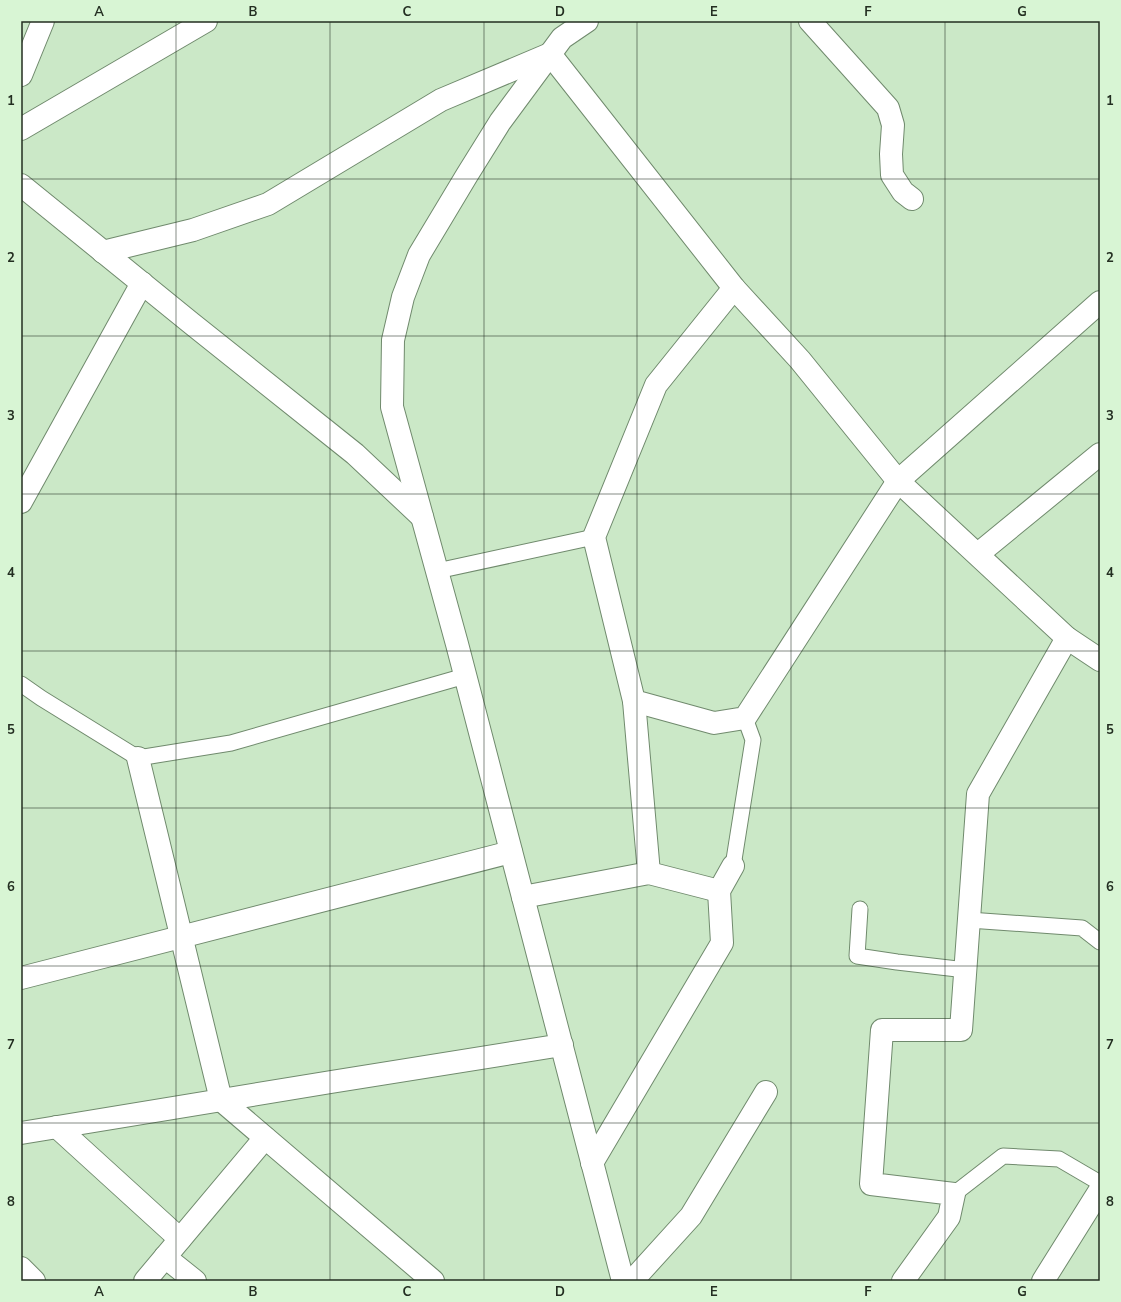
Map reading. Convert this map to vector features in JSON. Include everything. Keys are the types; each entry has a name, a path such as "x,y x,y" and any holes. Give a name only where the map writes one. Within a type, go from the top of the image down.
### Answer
{"street":[{"path":"21,75 43,21"},
{"path":"21,129 206,21"},
{"path":"586,21 562,38 500,122 419,255 403,297 393,340 392,407 465,676 623,1281"},
{"path":"810,21 888,108 893,125 890,154 892,175 903,192 912,199"},
{"path":"103,252 193,230 268,204 441,100 550,54"},
{"path":"550,54 734,288 800,360 898,481 1067,638 1100,660"},
{"path":"21,185 355,454 422,517"},
{"path":"21,502 142,283"},
{"path":"649,873 634,701 594,537 656,385 734,288"},
{"path":"634,701 714,723 745,718 898,481 1100,302"},
{"path":"978,554 1100,454"},
{"path":"903,1281 949,1217 954,1194 871,1184 882,1030 961,1030 978,794 1067,638"},
{"path":"138,758 221,1100 433,1281"},
{"path":"21,978 511,852"},
{"path":"592,1162 722,943 719,891 733,866"},
{"path":"523,897 649,873 719,891"},
{"path":"21,1134 562,1045"},
{"path":"632,1281 691,1216 766,1092"},
{"path":"57,1127 180,1239"},
{"path":"145,1281 265,1138"},
{"path":"1043,1281 1100,1190"},
{"path":"165,1257 195,1281"},
{"path":"21,1268 34,1281"}],"lane":[{"path":"437,571 594,537"},
{"path":"21,684 138,758 231,743 465,676"},
{"path":"733,866 753,740 745,718"},
{"path":"860,910 857,956 966,970"},
{"path":"969,920 1082,928 1100,942"},
{"path":"954,1194 1003,1156 1059,1159 1100,1183"}]}
